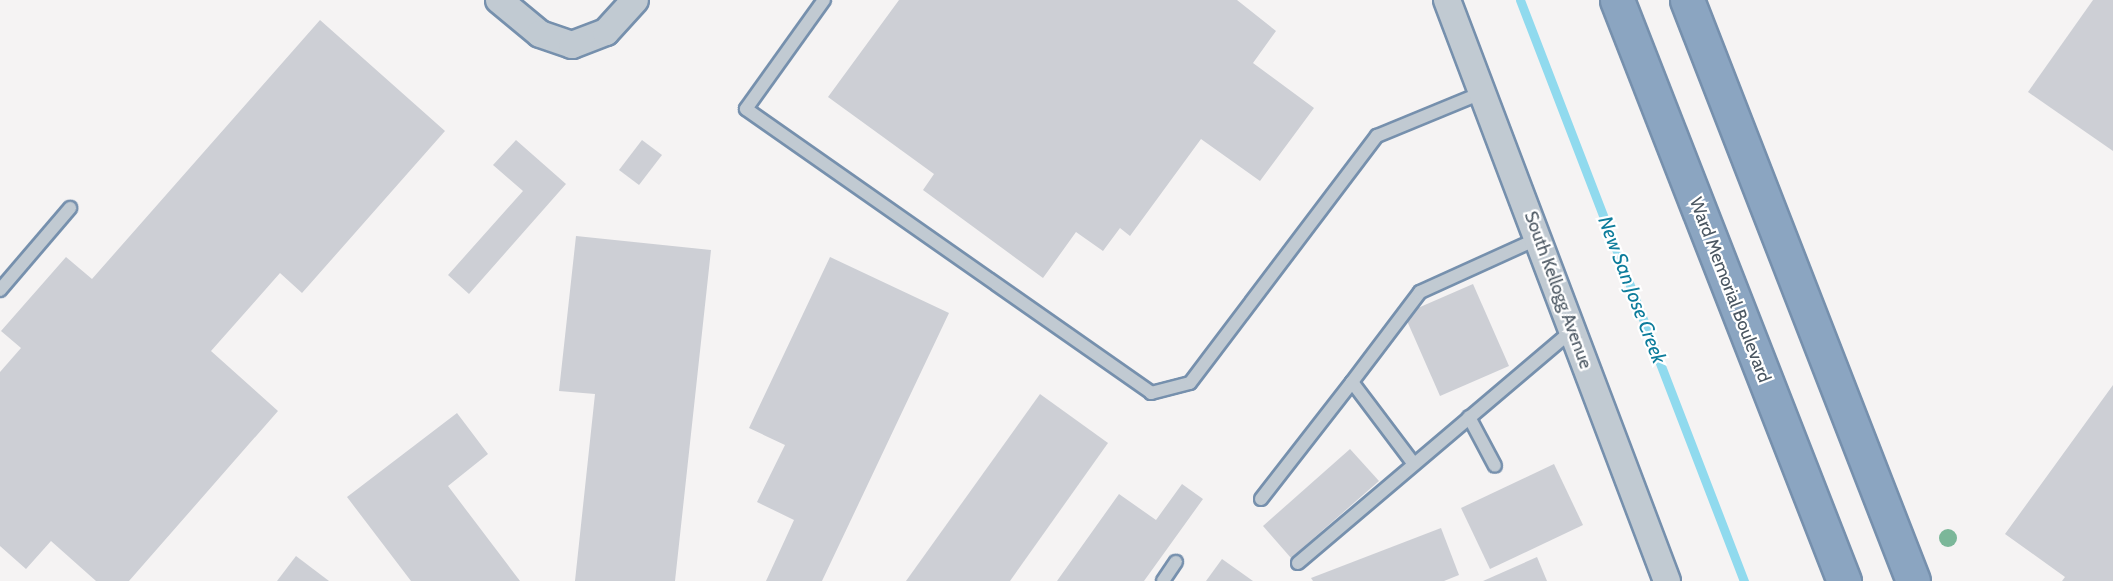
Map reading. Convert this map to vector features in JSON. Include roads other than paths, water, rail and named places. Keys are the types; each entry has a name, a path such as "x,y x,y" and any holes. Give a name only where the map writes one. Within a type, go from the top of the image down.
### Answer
{"highway":[{"name":"Ward Memorial Boulevard","path":"1617,0 1844,581"},
{"path":"1687,0 1913,581"}],"street":[{"path":"499,0 540,34 572,45 606,32 635,0"},
{"name":"South Kellogg Avenue","path":"1447,0 1484,92 1667,581"}],"lane":[{"path":"824,0 746,109 1151,393 1190,383 1377,136 1484,92"},
{"path":"0,290 70,208"},
{"path":"1262,499 1420,292 1539,238"},
{"path":"1298,563 1413,463 1573,330"},
{"path":"1352,382 1413,463"},
{"path":"1469,417 1495,466"},
{"path":"1162,581 1176,562"}],"waterway":[{"name":"New San Jose Creek","path":"1520,0 1744,581"}]}
